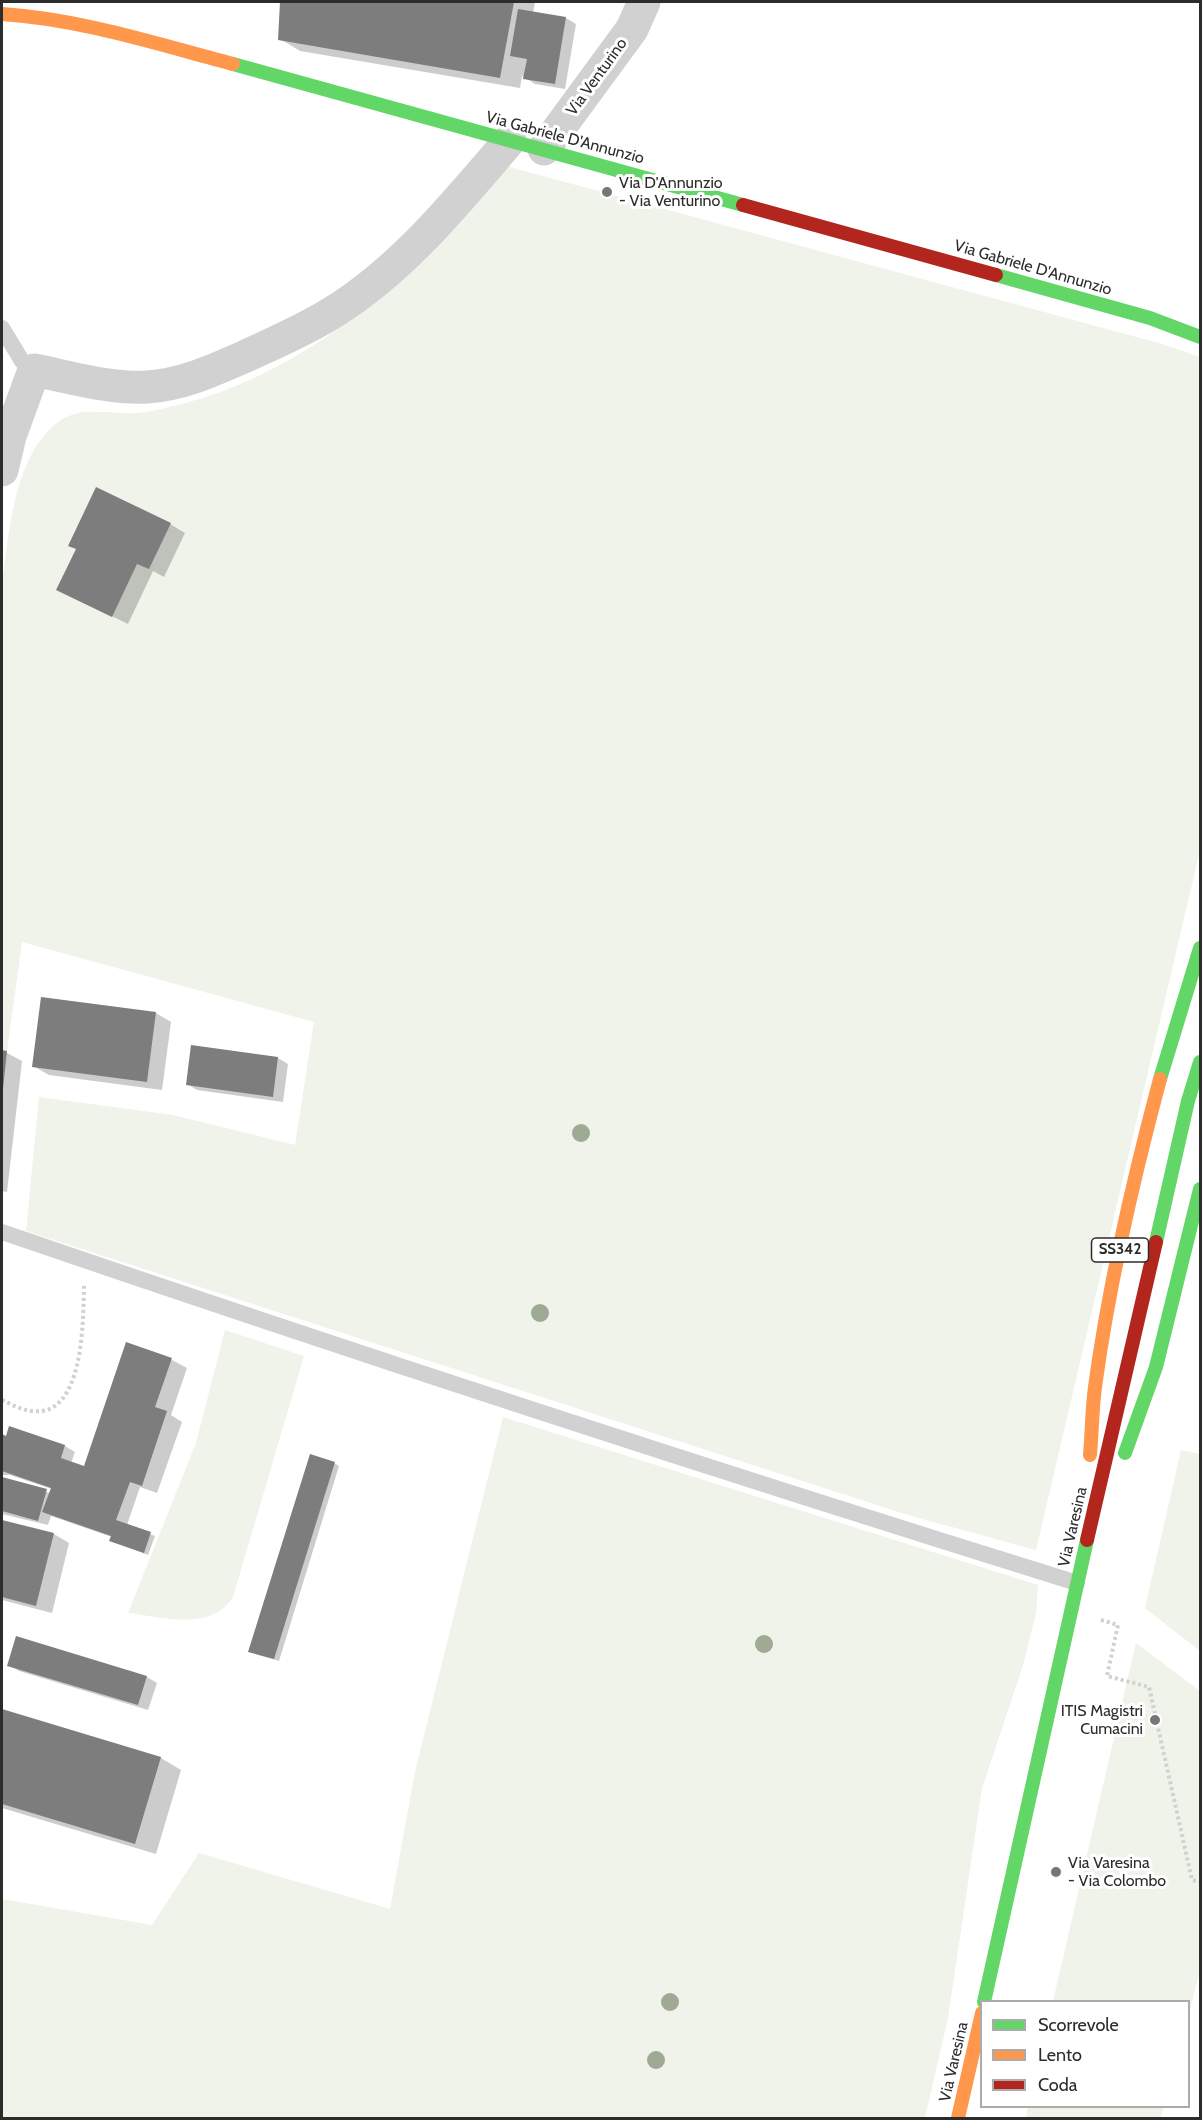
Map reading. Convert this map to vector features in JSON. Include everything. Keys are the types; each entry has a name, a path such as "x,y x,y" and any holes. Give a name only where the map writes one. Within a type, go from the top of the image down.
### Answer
{"main road":[{"name":"Via Gabriele D'Annunzio","path":"2,14 33,16 100,29 273,74 1150,318 1200,337"},
{"name":"Via Gabriele D'Annunzio","path":"1150,318 1190,317"},
{"name":"SS342","path":"1082,1561 1095,1388 1114,1277 1139,1157 1170,1043 1200,948"},
{"name":"Via Varesina","path":"984,2000 1082,1561 1188,1101 1200,1062"},
{"path":"1082,1561 1156,1367 1200,1189"},
{"name":"Via Varesina","path":"958,2118 980,2018"}],"street":[{"name":"Via Venturino","path":"544,149 632,29 644,2"},
{"path":"2,470 10,436 34,370 108,384 144,387 170,385 204,374 292,335 336,310 383,275 425,237 510,140"}],"lane":[{"path":"2,328 22,361 34,370"},
{"path":"2,1232 368,1356 1077,1583"}],"path":[{"path":"2,1400 32,1412 47,1410 64,1397 78,1364 81,1350 86,1260"},
{"path":"1071,1612 1118,1625 1107,1676 1149,1687 1192,1880 1200,1882"}],"shaded area":[{"path":"506,166 1162,344 1200,357 1200,850 1036,1550 908,1515 26,1231 39,1097 173,1115 295,1145 314,1022 22,942 7,1051 2,1051 2,587 11,520 23,473 45,434 70,415 91,412 146,412 204,398 258,376 326,338 392,288"},
{"path":"225,1330 304,1356 233,1597 224,1608 212,1615 199,1618 170,1619 128,1613 196,1443"},
{"path":"503,1417 1038,1585 1036,1613 1024,1662 982,1788 948,2018 925,2118 2,2118 2,1899 152,1925 199,1853 390,1909 415,1772"},
{"path":"1181,1450 1200,1454 1200,1651 1145,1608"},
{"name":"ITIS Magistri Cumacini","path":"1136,1643 1200,1691 1200,1970 1190,2010 1190,2000 1053,2000"},
{"path":"1028,2108 1164,2108 1160,2118 1026,2118"}],"building":[{"path":"280,2 514,2 500,78 278,40"},
{"path":"518,9 566,17 555,84 523,79 527,59 510,56"},
{"path":"96,487 171,523 149,569 137,564 112,617 56,590 76,549 68,546"},
{"path":"41,997 156,1012 147,1082 32,1067"},
{"path":"191,1045 278,1057 273,1097 186,1085"},
{"path":"2,1050 7,1051 3,1089 2,1089"},
{"path":"126,1342 172,1358 155,1407 167,1411 142,1486 130,1482 116,1520 151,1532 144,1553 109,1541 111,1536 42,1512 51,1488 2,1471 2,1434 6,1436 9,1426 65,1445 61,1458 84,1466"},
{"path":"310,1454 335,1462 274,1659 248,1652"},
{"path":"2,1477 47,1489 38,1521 2,1511"},
{"path":"2,1520 54,1533 36,1606 2,1597"},
{"path":"16,1636 147,1676 138,1705 7,1666"},
{"path":"2,1709 161,1757 135,1844 2,1804"}],"traffic: fast":[{"path":"233,64 743,205"},
{"path":"996,275 1150,318 1200,337"},
{"path":"1160,1079 1200,948"},
{"path":"1156,1242 1188,1101 1200,1062"},
{"path":"1125,1453 1156,1367 1200,1189"},
{"path":"984,2000 1087,1540"}],"traffic: slow":[{"path":"2,14 89,27 233,64"},
{"path":"1090,1455 1094,1395 1107,1309 1131,1193 1160,1079"},
{"path":"958,2118 980,2022"}],"traffic: jam":[{"path":"743,205 996,275"},
{"path":"1087,1540 1156,1242"}],"place":[{"name":"Via D'Annunzio - Via Venturino","path":"607,192"},
{"name":"ITIS Magistri Cumacini","path":"1155,1720"},
{"name":"Via Varesina - Via Colombo","path":"1056,1872"}]}
